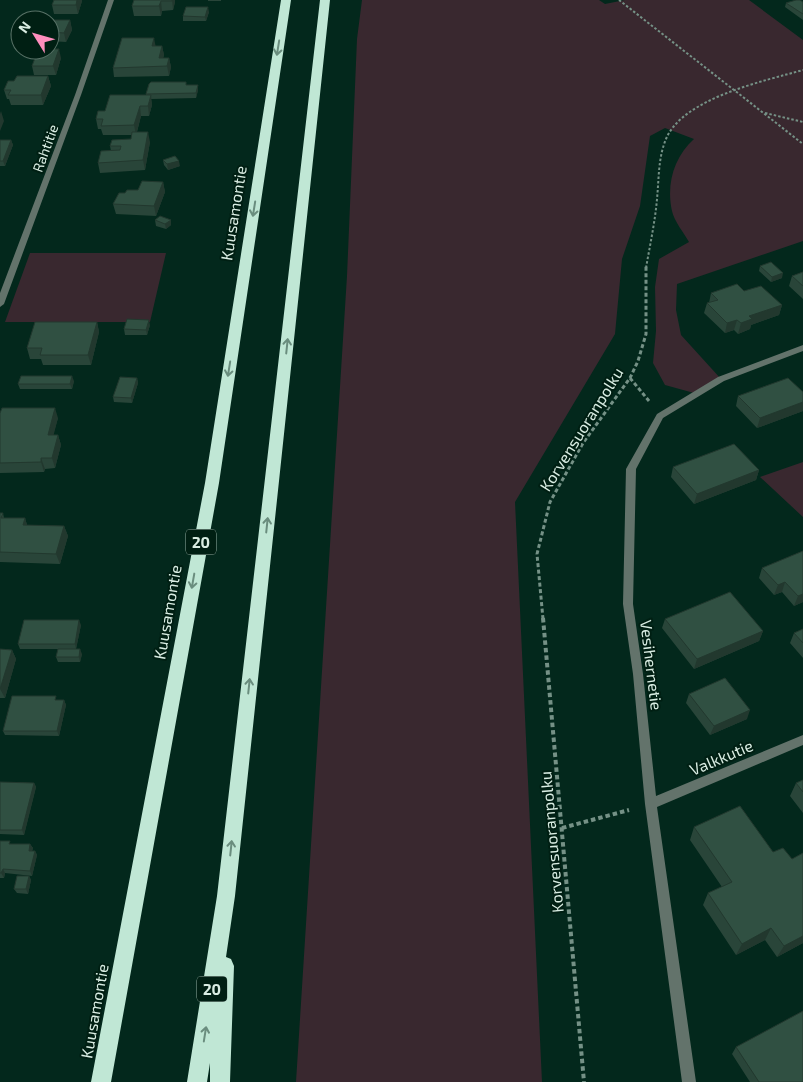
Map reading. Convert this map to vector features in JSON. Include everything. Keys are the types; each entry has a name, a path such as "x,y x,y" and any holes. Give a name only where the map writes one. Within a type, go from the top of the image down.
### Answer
{"highway":[{"name":"Kuusamontie","path":"101,1082 212,483 286,0"},
{"name":"20","path":"198,1082 226,896 325,0"},
{"path":"220,1082 226,896"}],"street":[{"name":"Rahtitie","path":"0,304 78,95 111,0"},
{"path":"660,416 721,379 803,348"},
{"name":"Vesihernetie","path":"660,416 631,469 628,604 638,674 651,804 689,1082"},
{"name":"Valkkutie","path":"651,804 803,740"}],"path":[{"path":"619,0 803,144"},
{"name":"Korvensuoranpolku","path":"584,1082 537,554 550,502 584,443 630,378 638,361 646,334 645,272 658,201 660,159 666,138 678,122 699,107 733,90 803,70"},
{"path":"762,113 803,122"},
{"path":"630,378 660,416"},
{"path":"562,828 651,804"}],"shaded area":[{"path":"362,0 599,0 605,4 625,0 749,0 803,40 803,241 677,284 676,310 681,335 721,379 694,393 665,385 653,363 656,331 655,287 659,259 689,242 673,215 670,191 673,172 681,154 694,139 665,128 650,136 640,206 622,259 615,334 515,502 542,1082 296,1082 347,276 357,39"},
{"path":"30,253 166,253 150,322 5,322"},
{"path":"803,462 803,517 760,477"}],"building":[{"path":"54,0 77,0 76,5 52,5"},
{"path":"134,0 172,1 161,1 159,6 132,6"},
{"path":"796,0 803,2 803,14 786,3"},
{"path":"186,7 208,7 205,17 183,16"},
{"path":"60,20 70,20 64,33 60,33"},
{"path":"122,38 154,38 152,46 162,46 159,58 169,58 167,66 113,68"},
{"path":"34,60 55,60 53,66 32,66"},
{"path":"17,76 48,76 41,95 8,95 11,90 4,90 8,81 14,81"},
{"path":"151,82 186,82 186,85 198,85 196,93 146,94"},
{"path":"110,95 151,95 148,106 140,106 134,125 101,126 103,119 96,119 98,111 105,111"},
{"path":"132,132 148,132 143,160 98,163 101,151 120,150 121,146 110,146 112,140 131,139"},
{"path":"0,140 11,140 3,161 0,161"},
{"path":"175,156 179,161 167,164 163,160"},
{"path":"142,181 163,182 154,206 113,204 119,193 125,193 127,190 138,190"},
{"path":"160,216 171,220 165,224 155,220"},
{"path":"771,262 783,273 772,277 760,266"},
{"path":"803,272 803,286 792,276"},
{"path":"737,284 744,291 761,286 782,305 749,316 752,319 741,323 737,320 727,323 707,303 718,300 711,293"},
{"path":"127,319 149,320 146,330 124,329"},
{"path":"35,322 97,322 88,355 40,355 42,348 27,348"},
{"path":"21,376 72,376 70,384 18,384"},
{"path":"120,377 137,378 131,398 113,397"},
{"path":"788,378 803,392 803,402 760,418 738,396"},
{"path":"2,408 55,408 48,435 58,435 52,458 41,458 41,462 0,463 0,413"},
{"path":"734,444 759,470 697,494 673,467"},
{"path":"0,513 3,513 1,518 25,518 23,525 64,526 56,554 0,552"},
{"path":"803,551 803,594 798,596 785,582 778,585 762,568"},
{"path":"730,592 763,631 697,659 665,619"},
{"path":"24,620 79,620 75,644 18,644"},
{"path":"803,629 803,643 794,633"},
{"path":"0,649 12,650 0,689"},
{"path":"58,649 80,649 79,657 56,657"},
{"path":"725,678 750,710 714,726 689,694"},
{"path":"12,696 56,696 55,700 64,700 57,731 3,731"},
{"path":"803,780 803,792 796,783"},
{"path":"0,782 34,783 22,830 0,830"},
{"path":"740,806 773,852 783,848 792,859 803,853 803,936 784,946 771,928 742,944 708,893 732,882 694,827"},
{"path":"0,841 10,841 9,844 30,844 29,851 35,851 30,871 3,869 0,873"},
{"path":"17,876 29,876 26,889 14,889"},
{"path":"803,1011 803,1082 759,1082 736,1047"}]}
